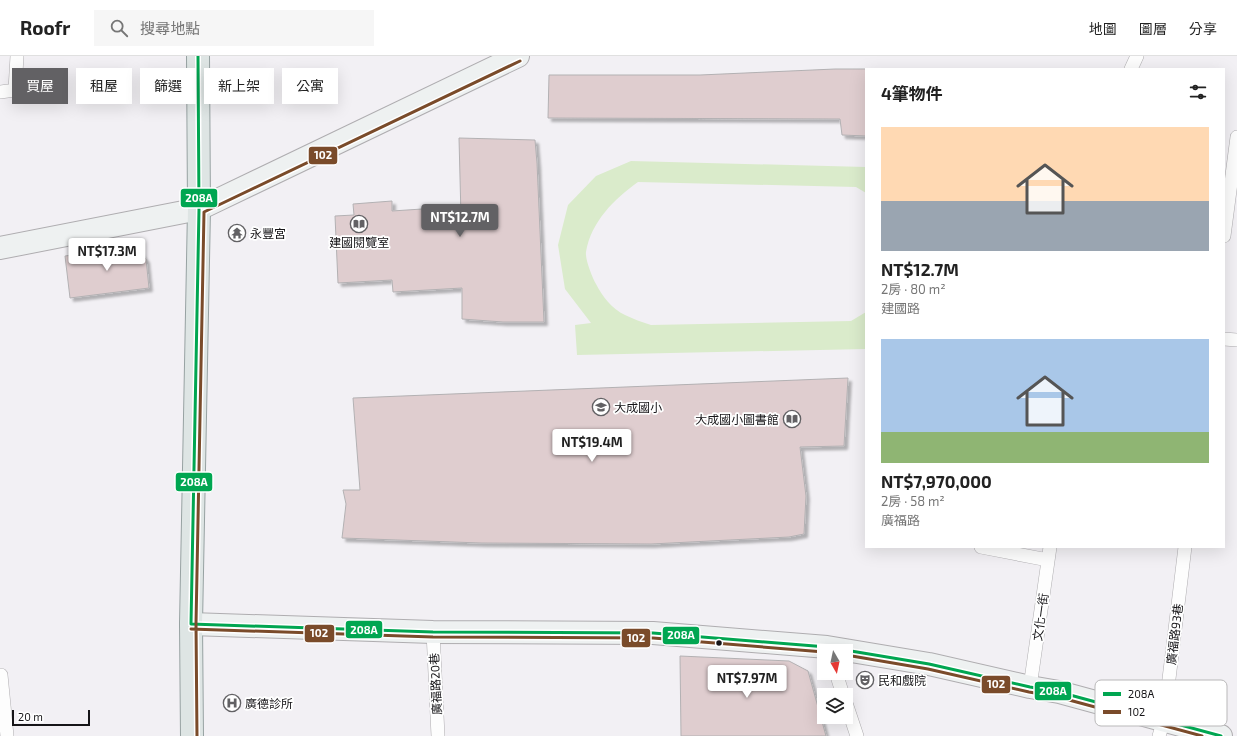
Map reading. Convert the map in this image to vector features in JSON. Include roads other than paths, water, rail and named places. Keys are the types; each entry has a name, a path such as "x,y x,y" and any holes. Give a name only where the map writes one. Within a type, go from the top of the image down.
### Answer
{"main road":[{"path":"192,736 191,624 199,209 198,56"}],"street":[{"path":"0,248 199,209 518,56"},
{"path":"191,624 433,632 653,633 817,648"},
{"path":"853,653 929,664 1030,687 1059,692 1095,705"},
{"path":"1161,728 1221,736"}],"lane":[{"path":"0,92 15,90 17,56"},
{"path":"1131,68 1137,56"},
{"path":"1225,228 1237,137"},
{"path":"1225,339 1237,340"},
{"path":"992,548 1049,553"},
{"name":"廣福路93巷","path":"1167,680 1185,548"},
{"name":"文化一街","path":"1030,687 1049,553"},
{"name":"廣福路20巷","path":"433,632 438,736"},
{"path":"1,675 7,736"},
{"path":"853,724 857,736"}],"place":[{"name":"建國閱覽室","path":"359,224"},
{"name":"永豐宮","path":"237,233"},
{"name":"大成國小","path":"601,407"},
{"name":"大成國小圖書館","path":"792,419"},
{"name":"民和戲院","path":"865,680"},
{"name":"廣德診所","path":"232,703"}]}
